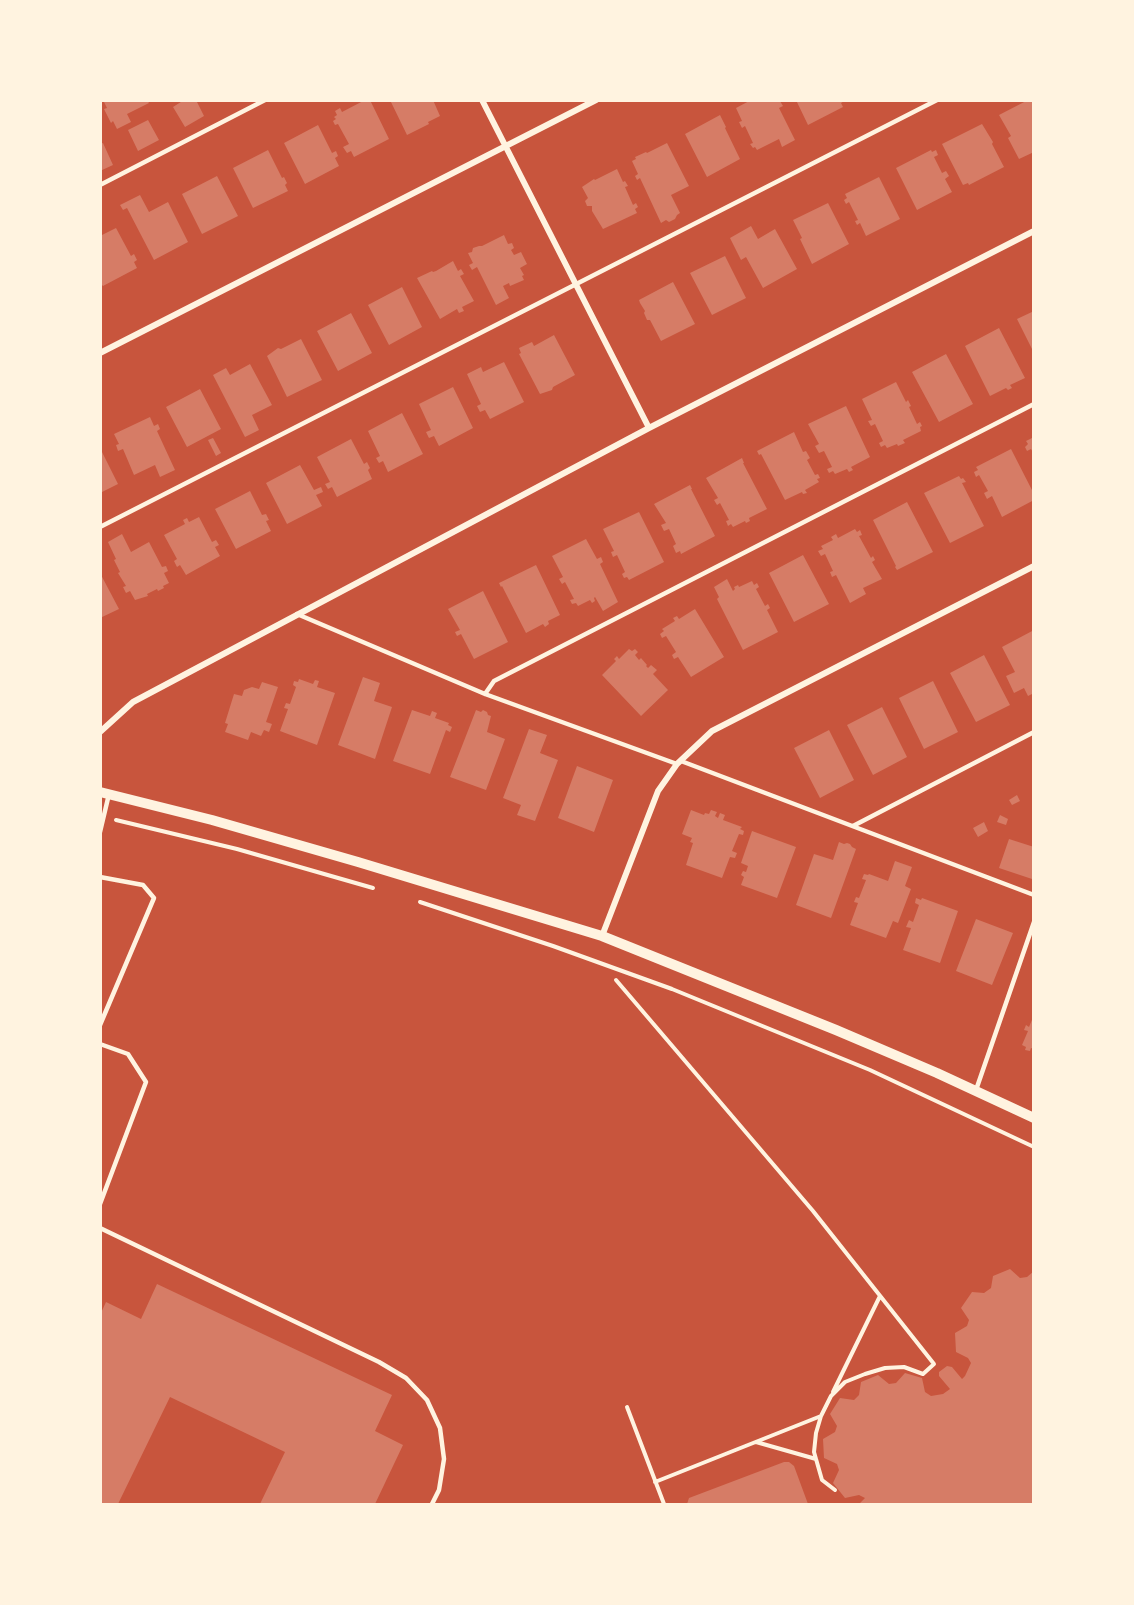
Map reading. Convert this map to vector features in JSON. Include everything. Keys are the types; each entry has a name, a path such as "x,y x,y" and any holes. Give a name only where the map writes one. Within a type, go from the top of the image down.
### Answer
{"street":[{"path":"482,100 649,428"},
{"path":"100,353 596,100"},
{"path":"100,732 133,702 297,614 649,428 1034,231"},
{"path":"602,936 658,791 679,762 711,731 1034,566"},
{"path":"105,793 212,820 358,862 602,936 836,1030 1034,1118"}],"lane":[{"path":"100,185 265,100"},
{"path":"100,527 937,100"},
{"path":"485,694 494,681 1034,404"},
{"path":"297,614 485,694 679,762 1034,894"},
{"path":"853,826 1034,732"},
{"path":"100,832 104,818 105,793"},
{"path":"100,877 143,885 154,898 100,1025"},
{"path":"975,1091 1034,922"},
{"path":"100,1044 128,1054 146,1082 100,1203"},
{"path":"100,1227 379,1362 406,1378 427,1400 440,1428 444,1459 439,1490 432,1504"}],"path":[{"path":"104,818 237,849 382,890"},
{"path":"415,901 553,946 672,989 870,1070 1034,1147"},
{"path":"616,980 813,1211 934,1364 923,1374 904,1367 885,1368 865,1374 845,1382 831,1396"},
{"path":"835,1490 822,1480 816,1459 816,1433 821,1416 880,1296"},
{"path":"627,1407 664,1504"},
{"path":"655,1482 821,1416"},
{"path":"756,1442 816,1459"}],"building":[{"path":"103,100 147,100 149,103 127,114 131,122 117,129 104,109 107,108"},
{"path":"184,100 196,100 204,116 185,127 173,107"},
{"path":"365,100 370,100 389,139 354,157 351,151 347,153 343,147 349,144 338,124 335,125 333,121 337,115 335,111 340,108 342,112"},
{"path":"390,100 433,100 440,116 407,135"},
{"path":"751,100 780,101 783,106 779,108 795,140 782,147 779,139 757,150 753,148 745,126 742,128 739,122 742,121 736,108"},
{"path":"796,100 846,100 841,103 843,107 808,125"},
{"path":"1028,100 1034,100 1034,152 1019,159 1008,138 1011,136 999,115"},
{"path":"720,115 740,159 707,177 685,134"},
{"path":"148,120 159,140 138,151 128,130"},
{"path":"982,124 1004,167 969,185 968,183 963,185 942,144"},
{"path":"318,125 332,153 336,151 338,156 335,158 339,166 305,184 284,143"},
{"path":"103,143 113,165 100,171 100,144"},
{"path":"667,143 689,186 671,195 680,213 675,219 661,223 640,178 637,180 635,176 638,174 632,161 636,159 635,157"},
{"path":"268,150 282,178 284,177 287,183 285,185 288,191 253,208 233,168"},
{"path":"931,150 932,152 936,150 938,155 934,157 942,173 946,171 949,176 945,179 952,192 917,210 896,168"},
{"path":"617,169 623,182 625,181 628,186 625,187 633,205 636,203 638,207 635,209 637,213 603,229 592,211 592,206 587,206 585,201 588,198 582,187"},
{"path":"217,176 238,216 202,234 182,194"},
{"path":"879,177 900,219 866,236 860,223 857,225 855,221 858,220 849,202 846,204 844,200 847,198 845,194"},
{"path":"140,195 149,212 168,202 188,242 154,260 127,208 123,210 120,205"},
{"path":"828,203 849,244 812,264 793,220"},
{"path":"751,226 758,239 775,229 797,269 763,288 746,257 741,260 730,238"},
{"path":"116,228 131,256 134,254 137,268 103,286 100,283 100,236"},
{"path":"504,235 508,244 512,243 514,248 511,250 514,255 521,252 527,264 520,268 524,280 510,286 509,283 503,286 509,298 496,305 477,267 472,270 469,265 473,263 468,253 472,252 473,248"},
{"path":"725,256 746,298 712,315 690,273"},
{"path":"453,261 458,271 461,269 464,274 460,276 474,301 462,307 464,311 459,313 457,309 440,319 417,278"},
{"path":"673,282 695,324 661,341 650,320 647,320 639,300"},
{"path":"402,287 422,327 389,345 368,305"},
{"path":"1034,311 1034,353 1017,319"},
{"path":"351,313 372,353 338,371 317,331"},
{"path":"999,328 1025,378 1010,385 1012,388 1008,390 1006,388 990,396 965,346"},
{"path":"554,335 575,375 553,387 552,390 540,394 519,354 521,353 519,348 532,342 534,346"},
{"path":"301,339 322,380 287,397 267,356 278,348 281,349"},
{"path":"946,354 973,404 939,422 912,372"},
{"path":"504,362 524,402 490,419 485,410 480,412 477,406 481,404 467,374 481,367 483,372"},
{"path":"250,364 272,405 252,415 259,430 245,437 213,375 226,368 230,375"},
{"path":"896,382 906,402 908,400 911,406 909,407 917,424 920,422 921,431 903,440 905,443 898,446 897,444 887,448 885,445 881,447 879,443 883,441 875,424 871,426 868,421 872,420 862,399"},
{"path":"453,387 473,428 439,446 434,436 429,438 426,432 431,430 419,404"},
{"path":"200,389 221,429 187,447 166,407"},
{"path":"846,406 870,457 851,467 853,470 849,472 847,469 835,474 833,471 829,473 827,469 832,467 824,451 819,453 815,446 819,444 808,424"},
{"path":"402,413 423,454 388,472 383,461 379,463 376,458 380,456 368,431"},
{"path":"150,417 154,426 158,424 160,429 157,431 175,470 160,477 155,465 134,475 123,449 118,451 116,445 119,444 114,434"},
{"path":"794,432 803,452 806,451 810,458 807,460 815,475 818,474 820,478 817,479 819,482 805,490 807,493 802,492 785,500 761,454 759,455 757,451"},
{"path":"1034,437 1034,454 1031,449 1027,451 1025,447 1028,444 1026,441"},
{"path":"213,438 221,453 216,456 208,440"},
{"path":"351,439 364,464 367,462 372,479 337,497 332,487 328,489 325,484 330,482 317,457"},
{"path":"100,448 118,484 100,493"},
{"path":"1011,449 1034,494 1034,500 1002,517 992,496 987,499 984,493 988,491 979,475 976,477 974,472 978,470 976,467"},
{"path":"742,458 767,509 749,518 750,521 733,527 731,524 728,526 726,521 729,520 720,503 717,505 714,500 718,498 706,478"},
{"path":"300,465 314,490 321,487 323,492 316,495 322,506 287,524 266,483"},
{"path":"959,476 966,482 962,483 984,526 950,543 924,493"},
{"path":"690,485 715,536 681,554 680,551 676,553 673,546 676,544 669,529 664,531 661,525 666,523 654,504"},
{"path":"250,491 262,515 266,514 269,520 266,521 271,531 236,549 215,509"},
{"path":"907,502 933,552 897,570 873,520"},
{"path":"639,512 664,562 629,580 622,574 625,572 617,555 613,557 611,552 614,551 603,529"},
{"path":"199,517 212,542 216,540 219,545 215,547 220,556 186,575 180,565 177,567 174,561 177,559 164,535 185,524 183,520 187,518 189,522"},
{"path":"855,529 857,532 860,530 862,535 859,536 871,558 873,556 875,560 872,562 882,579 863,588 866,594 850,603 836,575 832,577 830,572 833,571 825,554 821,556 818,551 823,549 821,546 833,540 831,537 836,534 838,538"},
{"path":"122,534 131,552 149,542 162,567 166,566 168,571 164,573 169,583 163,586 164,588 135,600 130,591 126,593 123,587 126,586 118,573 120,572 114,560 116,559 108,542"},
{"path":"586,539 597,559 601,557 603,562 600,564 618,602 603,611 595,597 592,603 590,600 578,606 576,603 572,604 570,600 574,599 565,582 562,584 559,579 563,577 552,556"},
{"path":"803,555 829,604 794,622 769,573"},
{"path":"536,565 560,615 548,621 549,624 545,627 543,624 526,633 499,583"},
{"path":"100,573 119,609 100,618"},
{"path":"727,579 733,591 738,585 739,587 752,581 754,585 757,583 759,587 756,589 765,606 768,604 770,608 767,610 778,632 743,650 717,599 719,597 714,587"},
{"path":"483,591 508,642 474,659 461,634 457,636 455,632 460,630 448,609"},
{"path":"695,609 724,657 691,677 678,657 674,659 672,655 676,652 666,636 662,638 660,634 664,631 662,629 675,621 673,618 677,616 679,619"},
{"path":"1034,630 1034,693 1028,696 1024,688 1014,693 1006,676 1015,672 1002,647"},
{"path":"629,649 632,651 635,649 638,652 635,655 639,660 641,658 648,668 651,665 657,670 653,674 668,690 641,716 602,675 616,661 614,659 617,656 619,659"},
{"path":"984,655 1010,705 976,722 950,673"},
{"path":"363,677 380,683 374,701 392,707 375,759 338,745"},
{"path":"299,679 313,684 315,680 319,681 317,687 335,693 317,745 280,731 288,709 284,708 286,703 290,704 296,687 293,685 294,681 298,682"},
{"path":"933,681 958,732 924,749 899,698"},
{"path":"262,682 278,687 266,722 272,724 269,732 264,730 261,736 251,732 248,740 225,732 228,724 225,723 234,694 242,696 244,690 252,687 259,689"},
{"path":"882,707 907,757 873,775 847,725"},
{"path":"412,710 430,716 432,711 437,713 435,718 449,723 448,725 452,727 450,732 446,730 430,774 393,761"},
{"path":"476,710 481,712 483,710 491,716 487,732 505,739 486,790 450,777"},
{"path":"529,729 547,735 540,753 558,760 535,821 517,815 521,805 503,798"},
{"path":"829,730 854,780 820,798 794,748"},
{"path":"577,766 613,780 594,832 558,818"},
{"path":"1017,795 1020,801 1012,805 1009,800"},
{"path":"691,810 704,815 709,814 711,810 717,812 715,816 718,818 720,813 725,815 723,820 742,827 740,829 744,831 743,835 739,834 732,851 737,853 735,858 730,857 722,878 686,865 693,843 690,842 692,838 682,834"},
{"path":"1000,815 1008,819 1006,825 997,822"},
{"path":"984,822 988,831 978,837 973,828"},
{"path":"752,831 796,847 777,898 741,885 744,877 741,875 743,871 746,872 748,866 741,863"},
{"path":"1009,839 1034,847 1032,879 999,868"},
{"path":"839,842 850,844 856,849 831,918 796,905 814,854 833,860"},
{"path":"895,861 912,867 905,886 911,889 898,923 893,921 886,938 850,925 858,903 854,902 856,897 859,898 866,880 862,879 864,874 888,881"},
{"path":"916,898 958,911 940,963 903,950 911,928 906,927 909,920 913,922 919,905 915,903"},
{"path":"976,919 1013,933 992,985 956,971"},
{"path":"1034,1015 1034,1049 1031,1048 1030,1051 1025,1050 1026,1047 1022,1045 1028,1031 1024,1030 1026,1025 1029,1027"},
{"path":"1010,1269 1020,1278 1027,1277 1034,1271 1034,1504 859,1504 865,1498 859,1495 845,1498 833,1483 839,1470 837,1464 824,1458 823,1439 835,1432 837,1426 830,1414 840,1398 854,1400 859,1395 861,1382 878,1375 889,1384 896,1383 905,1373 922,1378 925,1392 931,1396 943,1394 950,1389 939,1376 939,1372 947,1366 952,1367 962,1379 971,1363 968,1358 956,1352 955,1333 967,1326 969,1320 961,1308 972,1292 984,1293 991,1288 993,1276"},
{"path":"157,1284 392,1395 375,1431 403,1445 375,1504 260,1504 285,1452 170,1397 118,1504 100,1504 100,1315 106,1302 141,1319"},
{"path":"789,1462 794,1466 808,1504 687,1504 689,1498"}]}
